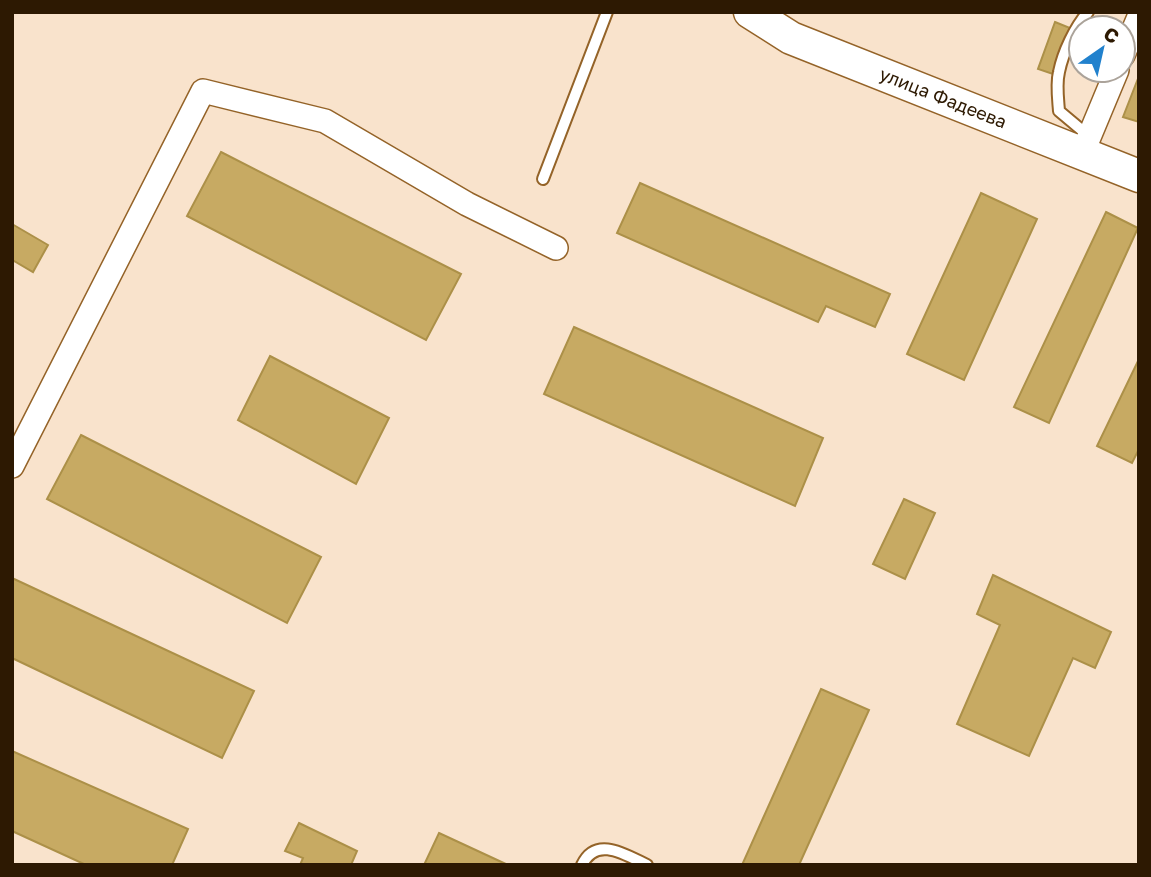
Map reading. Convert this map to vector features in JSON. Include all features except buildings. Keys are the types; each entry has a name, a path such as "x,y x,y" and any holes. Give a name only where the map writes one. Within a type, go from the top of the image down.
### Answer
{"main road":[{"name":"улица Фадеева","path":"750,12 791,38 1086,145 1139,176"}],"street":[{"path":"1086,145 1111,84"},
{"path":"12,466 203,91 325,121 467,204 556,248"}],"lane":[{"path":"542,179 607,12"},
{"path":"1086,145 1059,111 1058,91 1059,71 1068,46 1088,12"},
{"path":"582,865 585,858 599,849 615,850 647,865"}]}
